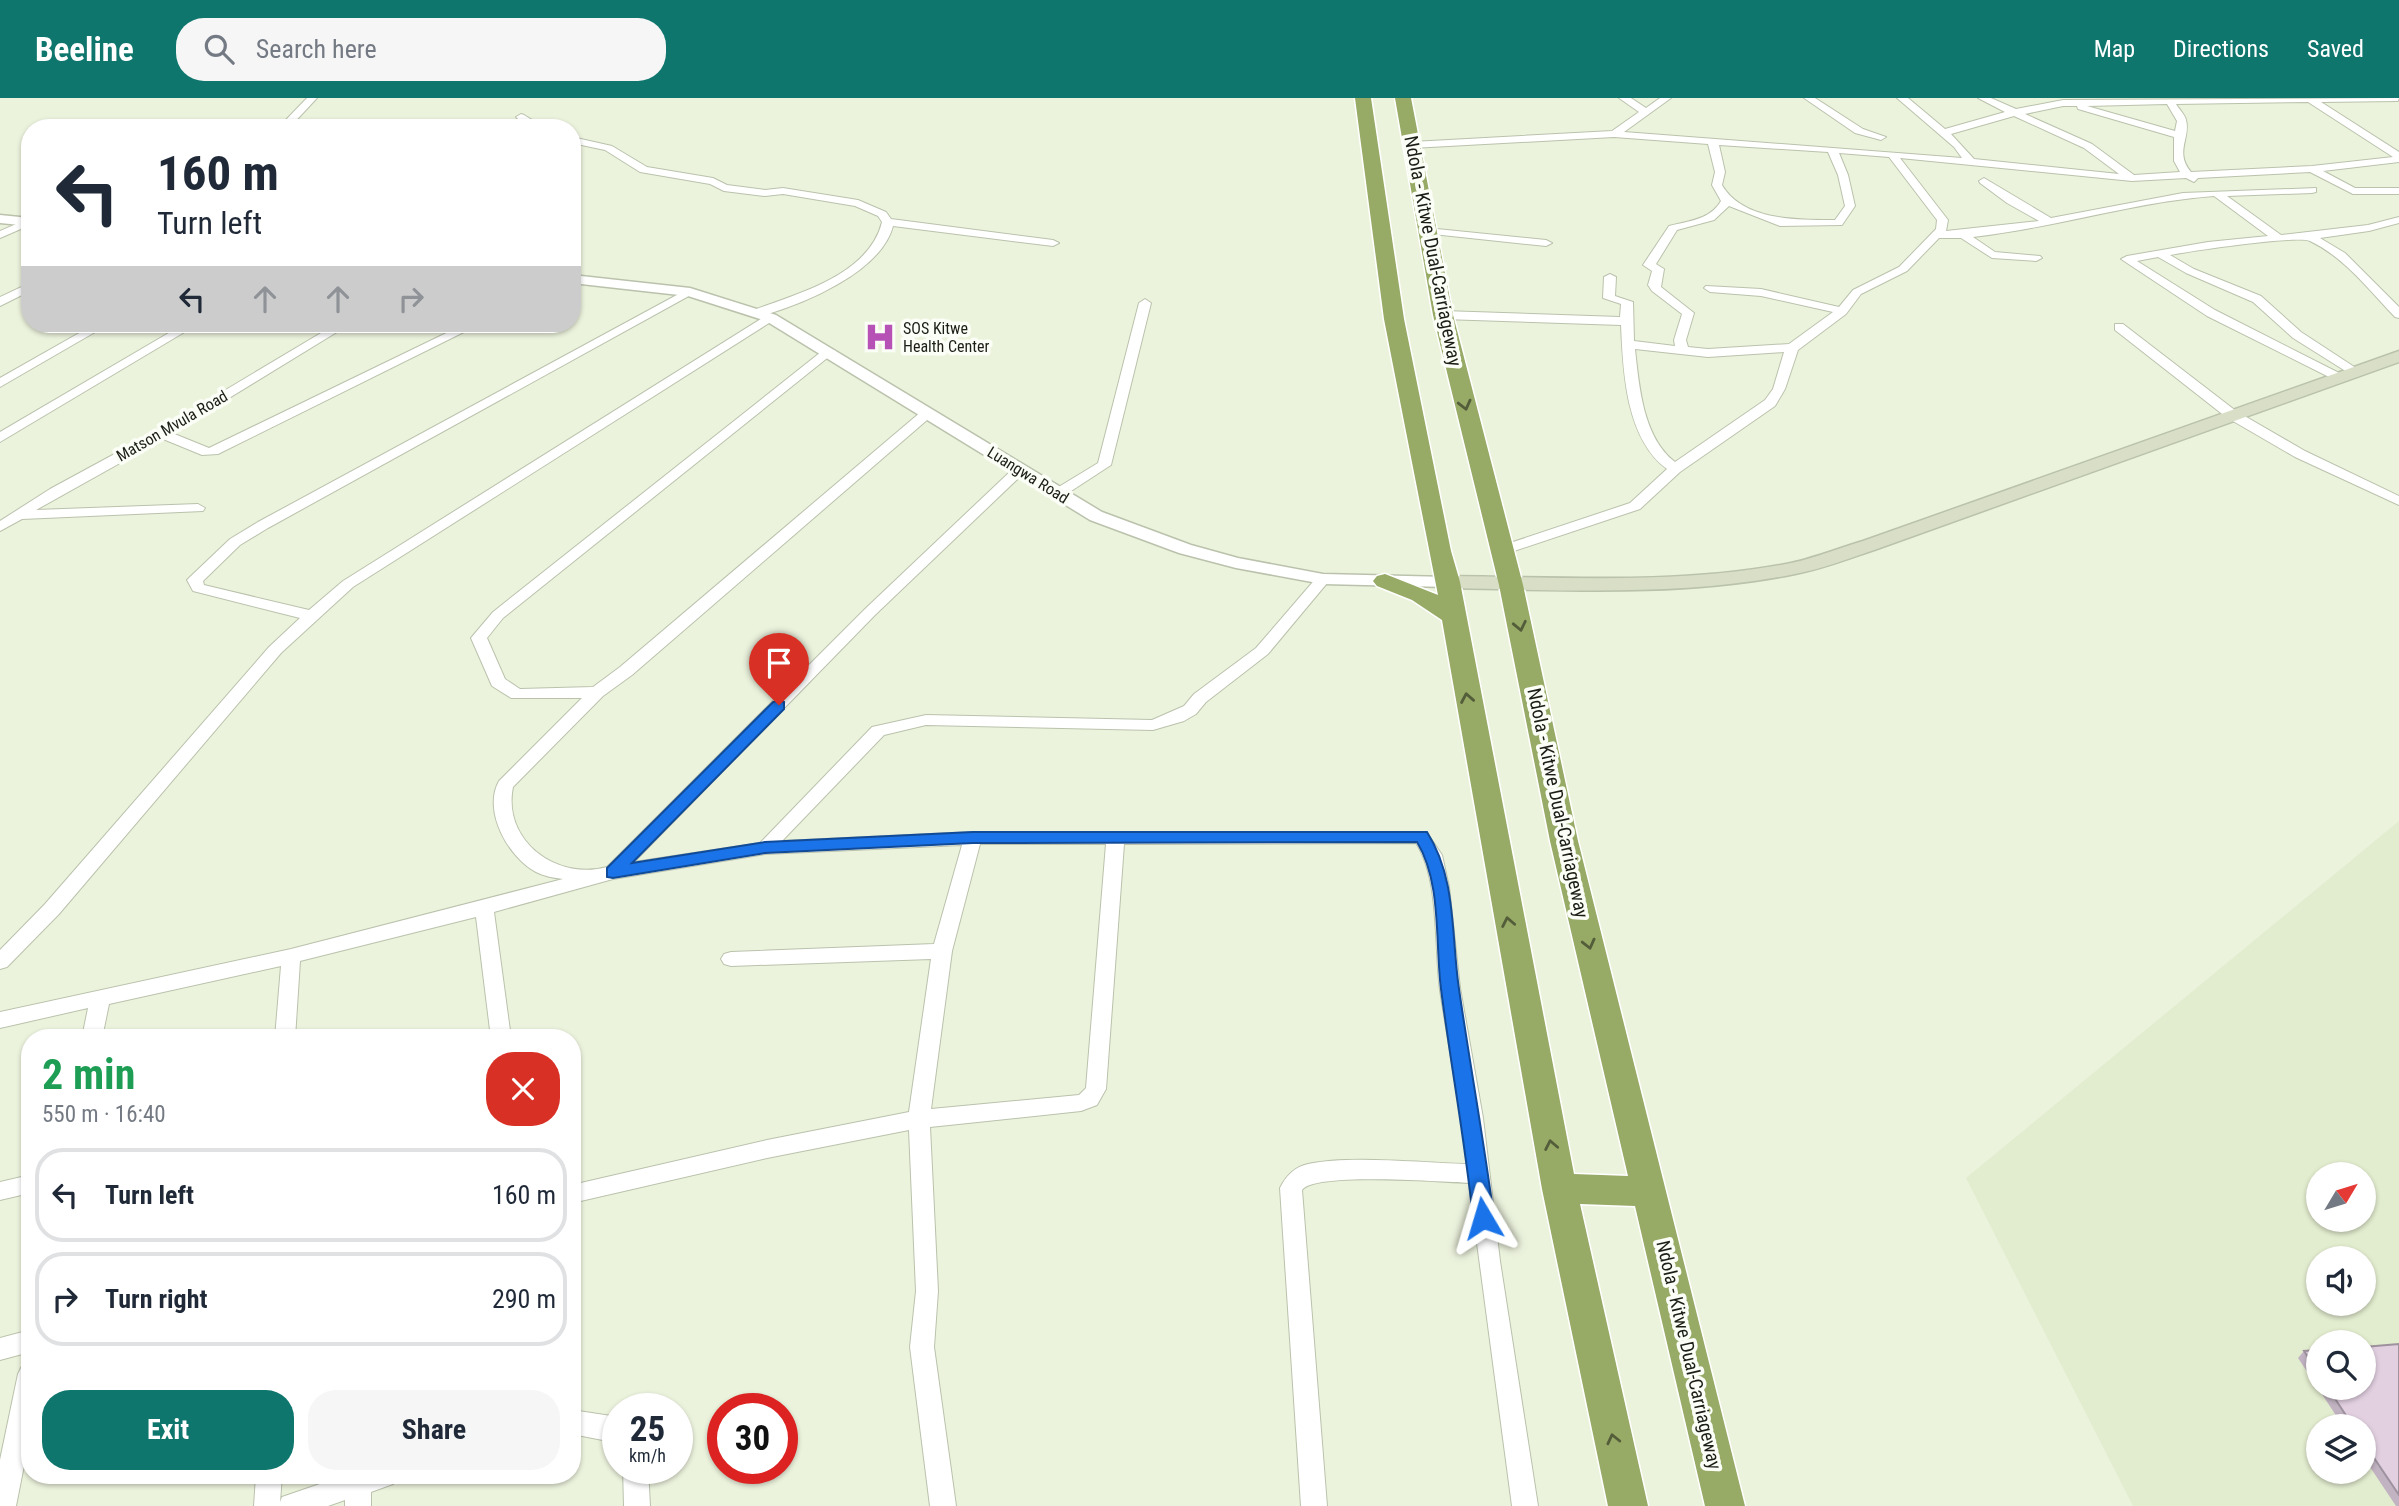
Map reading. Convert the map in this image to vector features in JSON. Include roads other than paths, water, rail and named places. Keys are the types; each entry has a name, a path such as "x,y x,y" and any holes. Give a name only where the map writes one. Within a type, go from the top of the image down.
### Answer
{"highway":[{"path":"1363,98 1394,319 1439,551 1448,582 1559,1189 1628,1506"},
{"name":"Ndola - Kitwe Dual-Carriageway","path":"1404,98 1443,314 1500,551 1511,584 1564,841 1725,1506"},
{"path":"1385,581 1414,574 1427,565 1439,551"},
{"path":"1385,581 1421,595 1452,615"},
{"path":"1559,1189 1650,1191"}],"main road":[{"name":"Luangwa Road","path":"1448,582 1511,584 1694,579 1796,568 1870,545 2399,356"}],"street":[{"path":"292,119 312,98"},
{"path":"1624,98 1646,112"},
{"path":"1614,134 1666,98"},
{"path":"1809,98 1859,131 1881,137"},
{"path":"1902,98 1958,145 1970,162"},
{"path":"1983,98 2088,146 2132,178"},
{"path":"2050,98 2178,135"},
{"path":"1943,133 2014,113 2082,100 2398,98"},
{"path":"2174,100 2182,121 2175,149 2185,174 2220,194 2279,239"},
{"path":"2311,100 2399,158"},
{"path":"520,117 524,119"},
{"path":"1412,145 1614,134 1892,154 2132,178 2312,169 2399,158"},
{"path":"0,962 61,899 275,650 348,584 765,315 858,267 882,242 888,230 888,222 882,215 858,202 783,191 748,192 724,188 713,181 644,170 608,148 581,142"},
{"path":"1713,142 1720,172 1717,185 1726,201 1780,223 1838,223 1850,206 1846,183 1832,150"},
{"path":"1628,344 1707,353 1792,348 1842,311 1857,292 1903,269 1941,230 1943,220 1892,154"},
{"path":"2312,169 2353,191 2399,191"},
{"path":"1984,181 2011,201 2048,221"},
{"path":"1935,235 1965,236 2184,196 2312,190"},
{"path":"1682,349 1680,340 1688,313 1656,289 1654,285 1658,269 1649,265 1673,228 1704,221 1724,207 1726,201"},
{"path":"0,219 21,221"},
{"path":"2346,375 2211,313 2126,260 2159,253 2369,228 2399,220"},
{"path":"888,222 1053,243"},
{"path":"0,236 21,226"},
{"path":"1427,231 1546,243"},
{"path":"1965,236 1992,255 2036,258"},
{"path":"2309,236 2341,255 2399,314"},
{"path":"2159,253 2190,271 2257,299 2346,375"},
{"path":"1610,277 1609,298 1627,302 1624,321 1631,373 1652,448 1675,468"},
{"name":"Luangwa Road","path":"581,280 690,292 765,315 831,351 928,414 1096,516 1185,549 1236,563 1323,579 1448,582"},
{"path":"1710,288 1735,288 1781,296 1842,311"},
{"path":"0,302 21,291"},
{"path":"312,615 207,591 198,588 195,580 235,542 263,525 690,292"},
{"path":"1057,494 1104,465 1145,303"},
{"path":"1443,314 1624,321"},
{"path":"2119,327 2231,414 2300,454 2399,501"},
{"path":"0,383 87,333"},
{"path":"0,438 177,333"},
{"name":"Matson Mvula Road","path":"0,527 16,515 162,434 329,333"},
{"path":"162,434 207,452 213,451 456,333"},
{"path":"1500,551 1630,509 1675,468 1770,403 1779,389 1792,348"},
{"path":"597,691 517,694 498,682 479,638 498,615 831,351"},
{"path":"593,877 544,868 514,840 500,798 505,785 597,691 626,671 928,414"},
{"path":"613,872 870,612 1020,470"},
{"path":"0,512 16,515 198,508"},
{"path":"765,848 878,730 926,720 1153,725 1178,717 1262,650 1323,579"},
{"path":"0,1020 291,956 484,908 613,872 765,848 973,838 1422,836 1433,855 1440,887 1450,988 1525,1506"},
{"path":"581,1192 767,1149 919,1119 1081,1103 1090,1099 1096,1088 1116,837"},
{"path":"943,1506 922,1347 927,1291 919,1119 942,951 973,838"},
{"path":"484,908 500,1029"},
{"path":"731,958 942,951"},
{"path":"286,1029 291,956"},
{"path":"94,1029 100,999"},
{"path":"1314,1506 1291,1188 1297,1179 1309,1173 1366,1170 1478,1174"},
{"path":"0,1191 21,1186"},
{"path":"0,1349 21,1343"},
{"path":"3,1506 21,1418"},
{"path":"581,1423 602,1426"},
{"path":"267,1506 268,1484"},
{"path":"291,1506 358,1495 372,1484"},
{"path":"636,1484 637,1506"}],"place":[{"name":"SOS Kitwe Health Center","path":"880,337"}]}
